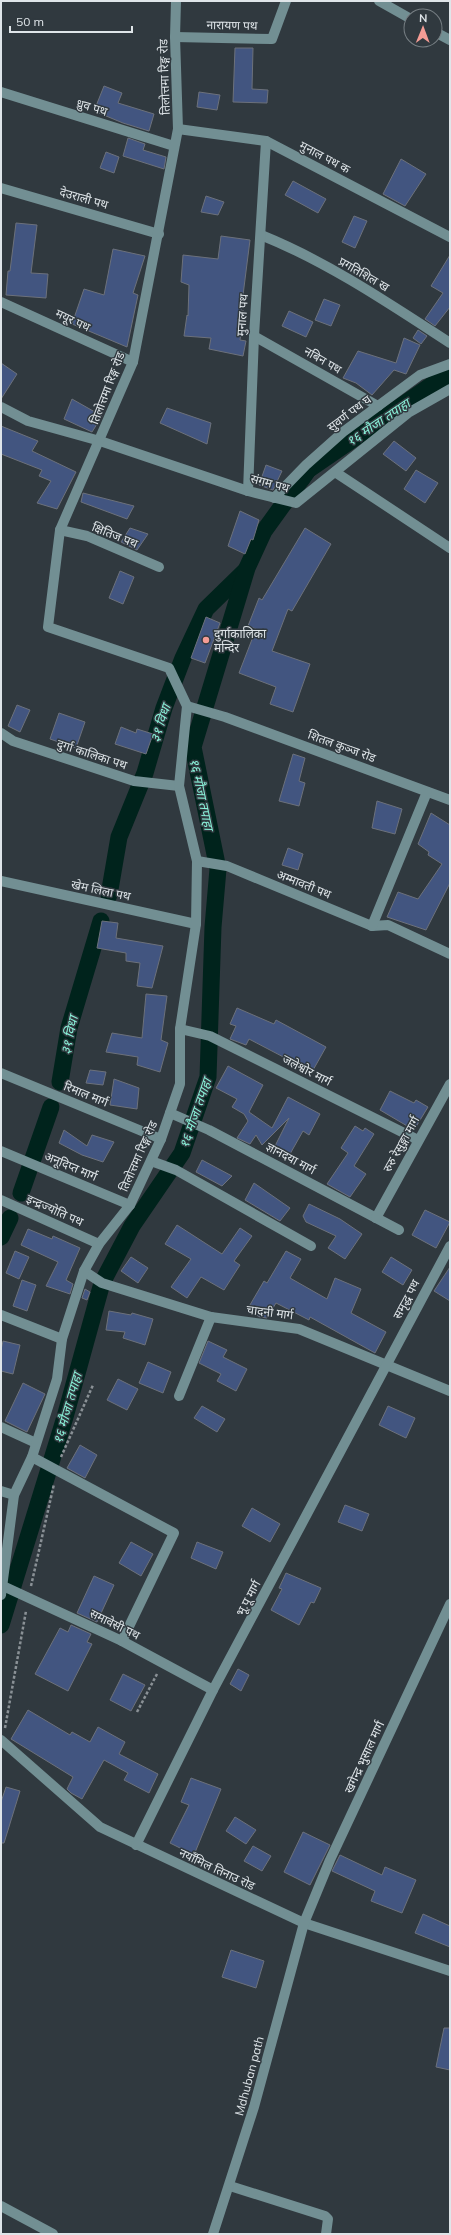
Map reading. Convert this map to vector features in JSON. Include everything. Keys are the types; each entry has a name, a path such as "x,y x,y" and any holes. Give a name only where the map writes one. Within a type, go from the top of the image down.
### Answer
{"street":[{"name":"तिलोत्तमा रिङ्ग रोड","path":"2,1591 14,1495 32,1457 57,1379 62,1338 84,1271 99,1244 130,1205 161,1139 180,1084 181,1030 196,924 197,861 178,786 187,705 169,668 48,627 60,530 100,441 133,362 159,234 178,129 175,37 176,1"},
{"name":"नारायण पथ","path":"175,37 272,39 286,1"},
{"path":"379,1 403,14"},
{"name":"ध्रुव पथ","path":"1,92 174,146"},
{"name":"मुनाल पथ क","path":"178,129 266,141 450,237"},
{"name":"मुनाल पथ","path":"248,492 254,336 266,141"},
{"name":"देउराली पथ","path":"1,188 159,234"},
{"name":"प्रगतिशिल ख","path":"261,234 284,244 376,295 450,343"},
{"name":"मयूर पथ","path":"1,302 133,362"},
{"name":"नबिन पथ","path":"254,336 378,406"},
{"name":"सुवर्ण पथ घ","path":"274,498 306,465 344,432 378,406 420,375 450,364"},
{"name":"संगम पथ","path":"1,407 28,421 100,441 248,492 296,503 408,413 450,389"},
{"path":"334,472 450,548"},
{"name":"क्षितिज पथ","path":"60,530 87,536 159,567"},
{"name":"शितल कुञ्ज रोड","path":"187,705 225,717 450,800"},
{"name":"दुर्गा कालिका पथ","path":"1,733 13,741 134,781 178,786"},
{"path":"372,926 427,792"},
{"name":"अम्मावती पथ","path":"197,861 227,866 372,926 388,925 450,954"},
{"name":"खेम लिला पथ","path":"1,882 196,924"},
{"name":"जलेश्वोर मार्ग","path":"181,1030 210,1036 418,1140"},
{"name":"रिमाल मार्ग","path":"1,1073 161,1139"},
{"name":"रुरु रेसुङ्गा मार्ग","path":"376,1218 450,1084"},
{"name":"ज्ञानदया मार्ग","path":"170,1113 209,1130 399,1230"},
{"name":"अनूदिप्त मार्ग","path":"1,1151 130,1205"},
{"path":"151,1161 176,1170 311,1246"},
{"name":"इन्द्रज्योति पथ","path":"1,1200 99,1244"},
{"name":"समृद्ध पथ","path":"385,1365 450,1246"},
{"name":"चादनी मार्ग","path":"84,1271 102,1282 211,1317 299,1328 450,1391"},
{"path":"1,1315 62,1338"},
{"path":"179,1396 211,1317"},
{"name":"भू.पू मार्ग","path":"136,1845 213,1690 329,1476 385,1365"},
{"path":"1,1428 36,1443"},
{"path":"32,1457 174,1533 122,1641"},
{"path":"1,1491 14,1495"},
{"name":"समावेसी पथ","path":"2,1591 28,1598 122,1641 213,1690"},
{"name":"खगेन्द्र भुसाल मार्ग","path":"304,1923 330,1860 450,1604"},
{"name":"नयाँमिल तिनाउ रोड","path":"2,1741 100,1827 304,1923 449,1969"},
{"name":"Mdhuban path","path":"213,2234 230,2186 254,2107 304,1923"},
{"path":"230,2186 325,2216 328,2219 326,2234"},
{"path":"1,2206 53,2234"}],"path":[{"path":"2,1741 28,1598 57,1471 61,1456 93,1385"},
{"path":"137,1712 163,1663"}],"building":[{"path":"235,48 253,48 252,89 268,90 267,103 233,102"},
{"path":"104,86 122,93 118,103 154,114 149,131 123,123 94,111"},
{"path":"199,92 220,95 217,110 197,107"},
{"path":"128,138 145,144 143,150 166,157 164,169 123,156"},
{"path":"106,152 119,157 114,173 100,168"},
{"path":"401,159 426,174 405,206 383,194"},
{"path":"293,181 326,199 318,213 285,195"},
{"path":"206,196 224,202 218,215 201,212"},
{"path":"354,216 367,221 355,248 342,242"},
{"path":"16,223 37,225 31,273 48,274 46,298 6,295 8,271 10,271"},
{"path":"221,236 250,240 241,311 244,311 240,340 246,341 243,356 209,349 211,338 184,336 187,315 188,316 189,285 181,282 183,255 218,259"},
{"path":"113,249 145,256 133,293 138,295 127,347 72,324 84,289 104,295"},
{"path":"450,255 450,307 435,326 425,319 443,293 431,286"},
{"path":"324,299 340,305 331,326 315,320"},
{"path":"289,311 313,322 306,337 282,326"},
{"path":"418,330 427,336 421,344 413,338"},
{"path":"404,338 420,345 406,374 394,370 372,395 356,383 343,378 358,351 396,363"},
{"path":"1,363 17,374 1,399"},
{"path":"72,399 102,416 92,432 64,419"},
{"path":"167,408 211,423 207,444 160,423"},
{"path":"1,426 38,441 32,451 76,472 57,509 37,503 51,481 39,476 42,470 1,454"},
{"path":"394,441 416,458 406,471 383,454"},
{"path":"266,465 282,471 273,490 259,485"},
{"path":"416,470 438,483 425,503 404,489"},
{"path":"83,493 134,506 127,519 81,502"},
{"path":"240,511 259,520 253,540 251,539 245,554 228,546"},
{"path":"130,528 148,534 137,550 121,542"},
{"path":"305,528 331,544 292,611 288,609 272,651 310,664 293,712 270,704 276,687 239,673 256,629 248,626 259,598 262,600"},
{"path":"120,571 134,577 123,604 109,598"},
{"name":"दुर्गाकालिका मन्दिर","path":"206,617 220,623 205,663 191,658"},
{"path":"17,705 30,710 20,732 8,726"},
{"path":"59,713 85,722 76,748 50,739"},
{"path":"121,727 136,733 137,729 153,734 146,754 115,744"},
{"path":"293,754 305,758 299,781 305,783 299,806 279,801"},
{"path":"377,801 402,809 395,834 372,828"},
{"path":"431,813 450,825 450,883 426,930 387,917 398,892 418,899 442,864 428,855 429,852 418,844"},
{"path":"288,848 303,854 298,870 282,865"},
{"path":"102,921 118,923 116,938 163,946 152,988 137,986 140,963 126,961 126,953 97,948"},
{"path":"146,994 167,996 161,1040 168,1043 160,1072 137,1065 138,1057 106,1052 112,1033 142,1038"},
{"path":"237,1008 274,1024 276,1020 326,1047 312,1072 249,1039 246,1045 230,1039 236,1026 230,1024"},
{"path":"228,1066 263,1085 249,1112 272,1128 288,1097 320,1114 309,1135 303,1131 290,1154 275,1146 289,1118 262,1145 256,1135 250,1144 237,1138 248,1121 244,1114 232,1107 237,1099 216,1088"},
{"path":"90,1070 106,1072 103,1085 86,1083"},
{"path":"114,1079 139,1088 137,1109 110,1105"},
{"path":"390,1091 414,1103 416,1100 428,1107 414,1130 380,1110"},
{"path":"355,1126 363,1131 365,1128 374,1134 354,1166 366,1174 350,1197 327,1184 348,1153 341,1148"},
{"path":"64,1130 87,1146 92,1135 114,1142 103,1162 82,1155 59,1143"},
{"path":"202,1160 232,1176 222,1186 196,1172"},
{"path":"254,1183 290,1208 280,1221 245,1200"},
{"path":"309,1204 340,1219 362,1234 345,1259 328,1248 336,1236 306,1222 303,1216"},
{"path":"425,1210 450,1222 436,1248 412,1235"},
{"path":"177,1225 222,1254 240,1228 252,1236 234,1261 240,1265 224,1290 201,1277 187,1298 171,1287 191,1259 165,1244"},
{"path":"28,1229 52,1239 53,1236 80,1248 66,1280 73,1284 70,1294 46,1286 58,1262 21,1245"},
{"path":"15,1251 29,1257 19,1279 6,1273"},
{"path":"286,1251 301,1259 290,1278 327,1299 335,1278 361,1289 351,1313 386,1332 375,1353 310,1317 309,1320 276,1303 267,1318 260,1317 247,1310 264,1281 267,1283"},
{"path":"131,1257 148,1268 138,1283 121,1271"},
{"path":"391,1257 412,1270 403,1285 382,1272"},
{"path":"450,1267 450,1301 434,1291"},
{"path":"22,1280 36,1285 27,1311 13,1306"},
{"path":"85,1289 90,1292 87,1300 82,1298"},
{"path":"109,1311 131,1315 132,1313 153,1319 145,1345 123,1338 125,1332 106,1330"},
{"path":"3,1341 20,1345 13,1374 1,1371 1,1350"},
{"path":"208,1341 227,1350 223,1357 247,1369 236,1391 217,1381 221,1374 199,1363"},
{"path":"148,1362 171,1372 163,1393 139,1383"},
{"path":"118,1379 138,1389 127,1410 107,1400"},
{"path":"23,1383 45,1394 27,1432 5,1421"},
{"path":"202,1406 225,1419 217,1432 194,1418"},
{"path":"388,1406 415,1418 406,1438 379,1425"},
{"path":"80,1445 97,1455 85,1478 67,1468"},
{"path":"345,1505 369,1514 362,1531 338,1522"},
{"path":"252,1508 280,1524 270,1542 242,1526"},
{"path":"131,1542 153,1554 141,1576 119,1563"},
{"path":"197,1542 223,1552 216,1569 191,1558"},
{"path":"286,1573 321,1588 314,1603 311,1602 299,1625 271,1610 282,1589 279,1588"},
{"path":"94,1576 114,1585 97,1622 77,1613"},
{"path":"71,1625 91,1634 87,1642 92,1644 68,1691 35,1674 60,1628 68,1632"},
{"path":"238,1669 249,1675 241,1691 230,1684"},
{"path":"123,1674 145,1685 131,1711 110,1700"},
{"path":"28,1710 70,1735 72,1732 90,1742 98,1727 125,1742 119,1754 158,1774 149,1793 124,1780 128,1773 104,1760 82,1799 71,1793 67,1789 73,1777 11,1739"},
{"path":"191,1778 221,1789 194,1855 170,1843 189,1805 181,1802"},
{"path":"6,1787 20,1791 4,1843 1,1843 1,1802"},
{"path":"235,1817 256,1830 246,1844 226,1831"},
{"path":"303,1832 330,1845 310,1885 284,1872"},
{"path":"253,1846 271,1856 262,1871 244,1861"},
{"path":"340,1855 382,1875 385,1867 416,1880 402,1913 371,1901 375,1891 332,1871"},
{"path":"423,1914 450,1926 450,1947 415,1933"},
{"path":"231,1950 264,1961 256,1988 222,1977"},
{"path":"444,2028 450,2028 450,2070 436,2067"}],"waterway":[{"name":"१६ मौजा तपाहा","path":"301,480 308,470 439,380 450,377"},
{"name":"१६ मौजा तपाहा","path":"1,1625 65,1417 102,1283 132,1226 182,1153 208,1077 213,927 218,869 193,747 247,568 264,531 308,470"},
{"name":"३१ विधा","path":"109,895 119,837 145,773 164,708 183,658 206,609 246,570"},
{"name":"३१ विधा","path":"60,1082 69,1028 101,921"},
{"name":"३१ विधा","path":"21,1193 51,1107"},
{"name":"३१ विधा","path":"1,1237 10,1218"}],"place":[{"name":"दुर्गाकालिका मन्दिर","path":"206,640"}]}
